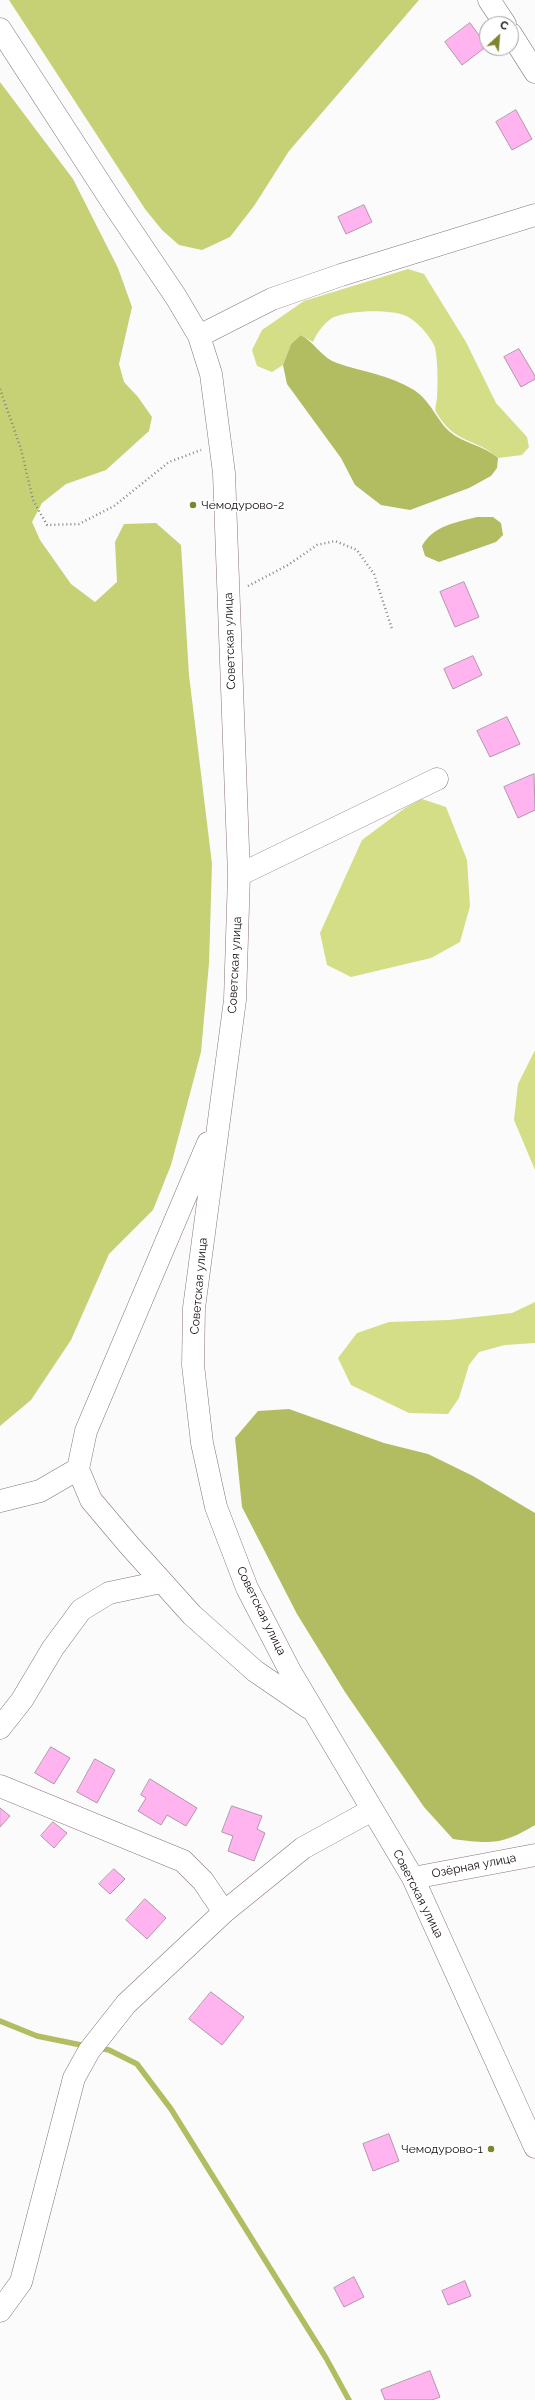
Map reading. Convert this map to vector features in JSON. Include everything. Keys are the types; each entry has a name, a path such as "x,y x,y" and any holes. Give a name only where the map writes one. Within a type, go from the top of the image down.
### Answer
{"street":[{"path":"489,0 499,16"},
{"name":"Советская улица","path":"0,29 199,336 211,374 224,473 239,874 235,1000 194,1308 193,1365 202,1443 216,1507 247,1588 290,1671 412,1878 535,2147"},
{"path":"519,47 535,72"},
{"path":"199,336 272,299 535,216"},
{"path":"239,874 437,779"},
{"path":"220,1116 86,1431 78,1468 92,1500 192,1615 256,1671 315,1712"},
{"path":"0,1501 40,1491 78,1468"},
{"path":"0,1728 22,1700 53,1648 81,1610 109,1593 162,1582"},
{"path":"0,1786 159,1850 183,1862 203,1881 224,1912"},
{"path":"0,2311 20,2282 74,2078 94,2044 126,2004 224,1912 303,1848 372,1810"},
{"name":"Озёрная улица","path":"412,1878 535,1855"}],"path":[{"path":"0,389 21,449 33,500 47,525 79,524 114,506 169,462 220,443"},
{"path":"228,593 259,582 317,545 335,542 357,550 374,574 392,628"}],"shaded area":[{"path":"9,0 419,0 289,151 254,206 230,237 202,250 179,245 162,230 145,209"},
{"path":"0,82 73,179 118,268 132,307 119,364 124,382 138,397 152,417 149,431 106,470 66,484 42,503 32,522 40,540 71,584 95,602 117,582 115,542 124,524 156,523 181,545 189,675 212,864 209,963 201,1052 171,1165 153,1210 109,1254 71,1340 31,1400 0,1426"},
{"path":"408,269 424,274 466,342 496,403 527,437 529,447 522,455 498,458 490,451 458,436 443,423 435,410 437,399 437,371 434,345 420,327 410,318 403,315 383,311 371,311 339,315 326,323 318,332 313,342 301,335 291,344 283,365 272,372 257,366 252,350 262,330 304,301"},
{"path":"301,335 332,361 386,377 414,390 425,400 450,432 461,439 487,450 498,458 497,468 491,476 469,488 410,510 381,505 355,485 341,458 287,384 283,365 291,344"},
{"path":"477,517 493,517 501,523 503,535 496,542 439,562 425,556 422,546 433,533 453,523"},
{"path":"422,799 446,807 467,860 470,906 460,942 431,958 351,977 327,965 320,933 362,840 405,808"},
{"path":"535,1050 535,1170 514,1120 518,1084"},
{"path":"535,1302 535,1343 505,1345 479,1352 469,1365 459,1398 448,1414 409,1413 351,1385 338,1358 357,1333 389,1322 449,1320 512,1313"},
{"path":"289,1409 384,1443 428,1454 473,1476 535,1513 535,1825 524,1832 505,1840 487,1842 453,1839 424,1807 345,1692 297,1614 242,1507 235,1438 258,1411"}],"building":[{"path":"470,23 479,35 479,52 462,65 445,42"},
{"path":"516,110 532,139 512,150 496,122"},
{"path":"364,205 372,222 346,234 338,217"},
{"path":"519,349 535,376 535,379 521,387 504,357"},
{"path":"464,582 479,617 455,627 440,592"},
{"path":"473,656 482,675 453,689 444,669"},
{"path":"507,717 520,744 490,757 477,731"},
{"path":"534,774 535,810 518,818 504,787"},
{"path":"51,1747 70,1758 54,1784 35,1773"},
{"path":"95,1759 115,1770 97,1803 77,1792"},
{"path":"150,1779 197,1808 186,1826 167,1815 161,1825 138,1811 146,1798 141,1795"},
{"path":"232,1806 262,1816 257,1829 265,1833 254,1861 228,1851 233,1836 222,1832"},
{"path":"0,1808 10,1816 0,1827"},
{"path":"53,1822 67,1833 54,1848 41,1836"},
{"path":"114,1869 125,1879 110,1894 99,1884"},
{"path":"145,1899 166,1918 147,1939 126,1920"},
{"path":"211,1992 244,2017 222,2045 189,2019"},
{"path":"389,2134 399,2161 373,2171 363,2144"},
{"path":"354,2277 364,2297 344,2307 334,2288"},
{"path":"465,2281 471,2296 448,2305 442,2291"},
{"path":"430,2371 440,2397 432,2400 385,2400 381,2390"}],"waterway":[{"path":"0,2021 37,2036 86,2046"},
{"path":"98,2048 109,2050 137,2064 171,2109 326,2358 349,2400"}],"place":[{"name":"Чемодурово-2","path":"193,505"},
{"name":"Чемодурово-1","path":"491,2149"}]}
